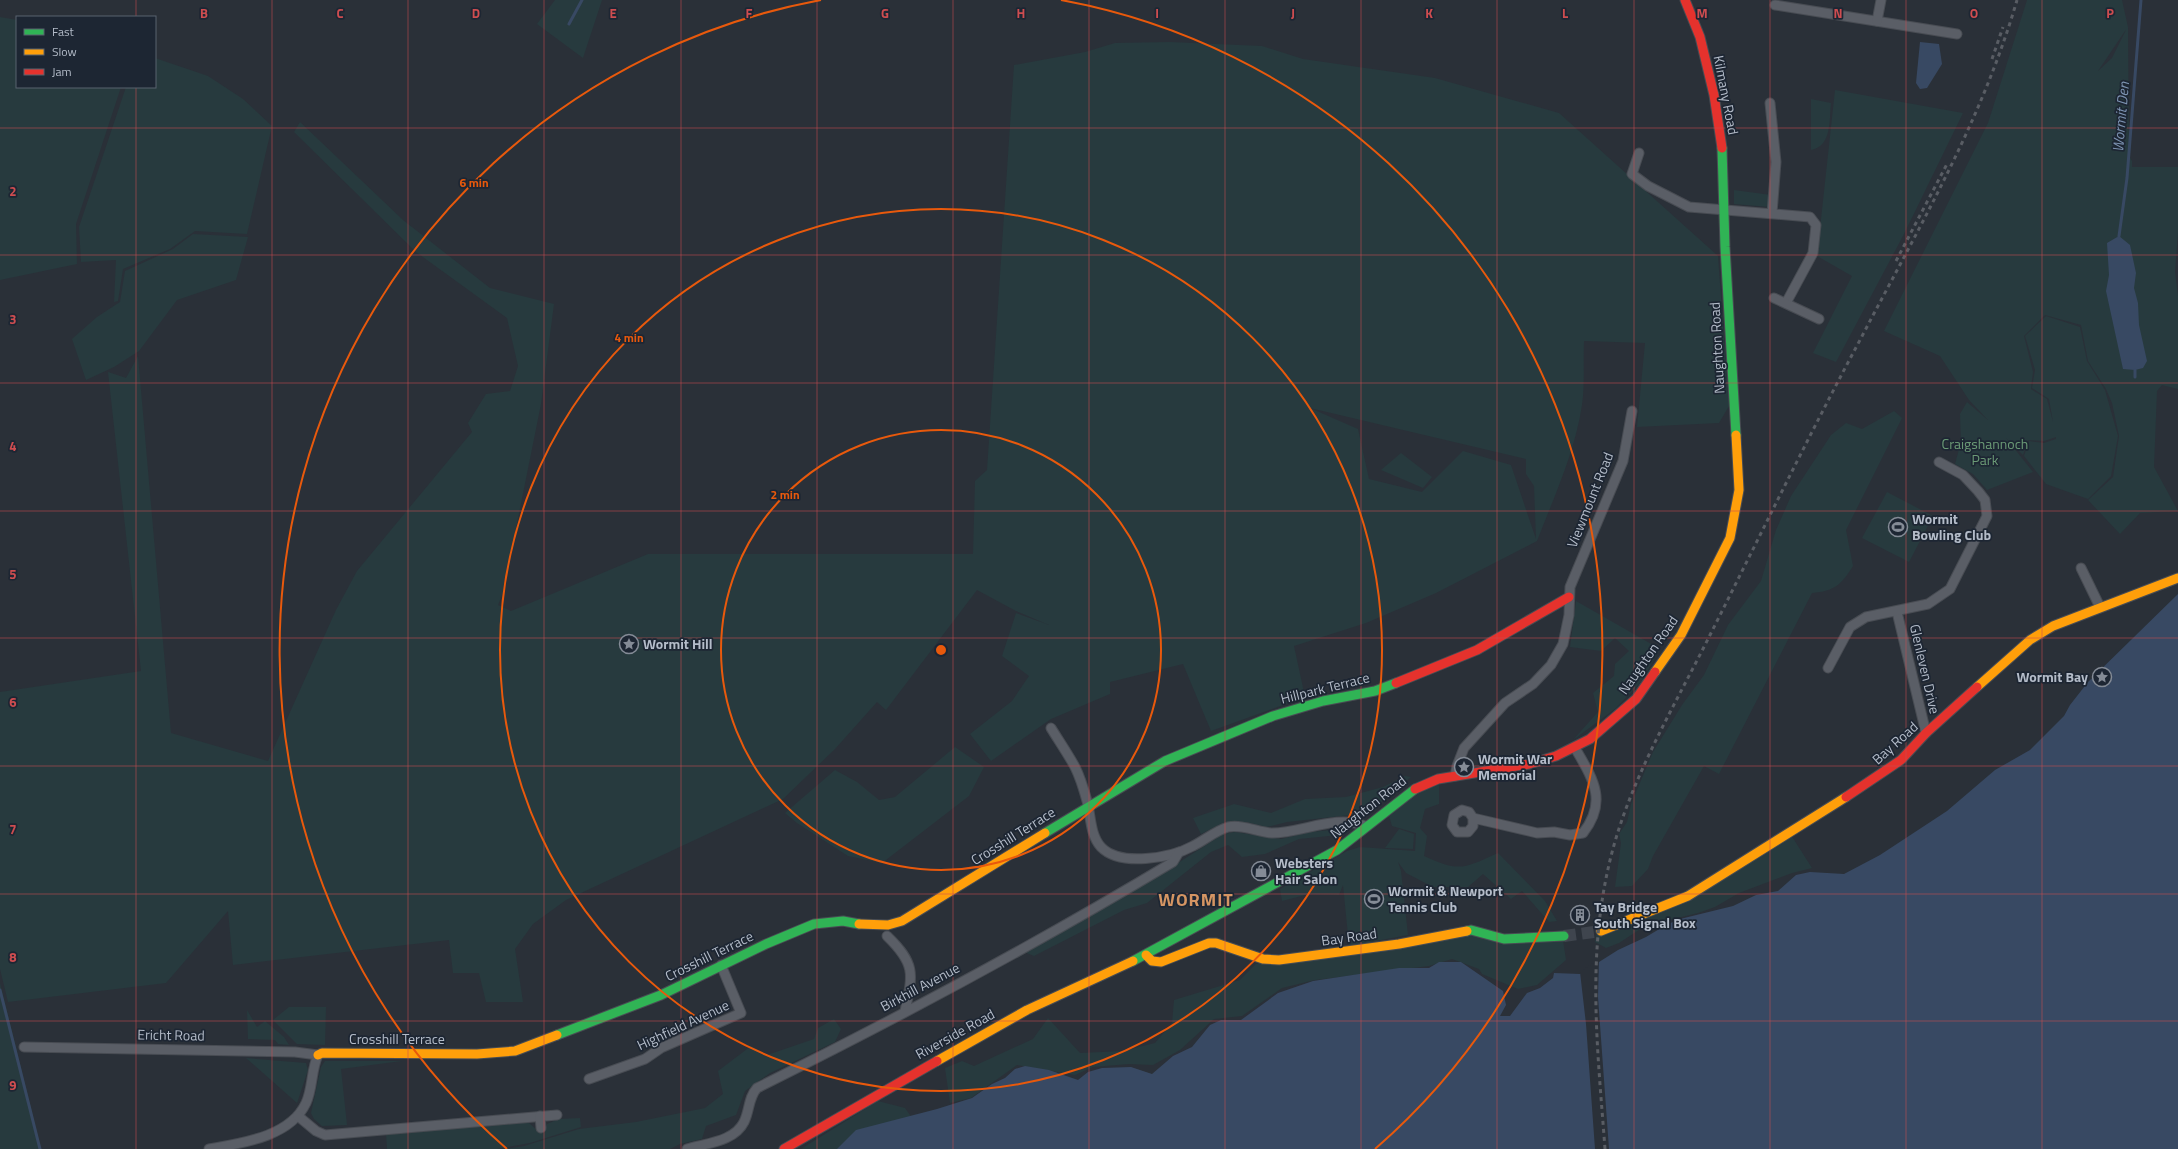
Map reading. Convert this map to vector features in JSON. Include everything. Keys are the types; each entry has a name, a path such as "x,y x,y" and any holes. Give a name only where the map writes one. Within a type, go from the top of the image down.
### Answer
{"street":[{"name":"Kilmany Road","path":"1685,0 1700,37 1714,96 1724,169 1724,199"},
{"path":"1877,21 1881,0"},
{"path":"1775,5 1957,34"},
{"path":"1770,103 1776,162 1772,213"},
{"path":"1639,153 1632,174 1648,186 1689,207 1772,213 1810,218 1816,225 1813,253 1786,304"},
{"name":"Naughton Road","path":"1146,955 1337,850 1365,826 1420,786 1438,779 1528,764 1575,748 1599,732 1621,714 1650,682 1682,635 1730,538 1737,505 1739,479 1724,247 1724,199"},
{"path":"1774,298 1820,319"},
{"name":"Viewmount Road","path":"1455,776 1456,766 1464,748 1505,703 1533,684 1551,665 1563,644 1568,615 1569,597 1574,577 1623,461 1632,411"},
{"path":"1828,668 1850,627 1866,617 1897,612 1928,604 1950,589 1987,516 1985,500 1978,491 1963,475 1939,462"},
{"path":"2081,568 2100,607"},
{"name":"Bay Road","path":"1601,931 1688,896 1880,776 1901,760 1926,733 2030,640 2053,626 2178,578"},
{"name":"Hillpark Terrace","path":"1088,808 1165,761 1211,740 1274,716 1323,701 1383,688 1477,650 1569,597"},
{"name":"Glenleven Drive","path":"1897,612 1926,733"},
{"path":"1051,728 1074,766 1088,808 1094,834 1101,846 1108,852 1122,858 1136,859 1179,852 1218,831 1229,827 1242,827 1271,833 1323,825 1351,823 1365,826"},
{"path":"1473,818 1537,833 1554,832 1570,835 1584,833 1594,819 1597,801 1593,778 1575,748"},
{"name":"Crosshill Terrace","path":"318,1055 322,1053 477,1054 515,1051 660,995 766,944 814,924 843,921 862,925 888,925 902,920 926,908 1064,821 1088,808"},
{"name":"Birkhill Avenue","path":"687,1149 728,1138 738,1130 744,1122 751,1095 757,1088 905,1011 1089,912 1173,862 1179,852"},
{"name":"Bay Road","path":"1146,955 1152,961 1162,962 1209,943 1216,943 1263,959 1279,960 1399,944 1471,930 1504,939 1564,936"},
{"path":"887,936 902,950 909,964 910,989 905,1011"},
{"name":"Riverside Road","path":"784,1149 1027,1010 1146,955"},
{"name":"Highfield Avenue","path":"589,1079 645,1059 661,1048 741,1013 721,965"},
{"name":"Ericht Road","path":"24,1047 295,1052 318,1055"},
{"path":"209,1149 255,1140 281,1128 298,1116 307,1102 318,1055"},
{"path":"298,1116 316,1131 325,1135 557,1115"},
{"path":"540,1116 541,1128"}],"green space":[{"path":"555,0 602,0 583,58 537,24"},
{"name":"Craigshannoch Park","path":"2027,0 2122,0 2128,27 2129,156 2132,161 2132,167 2178,167 2178,233 2175,272 2178,296 2178,389 2162,385 2157,391 2154,467 2178,511 2140,513 2120,534 2088,500 2113,477 2119,436 2112,403 2106,389 2088,361 2081,325 2045,315 2024,336 2033,372 2031,389 2047,399 2053,422 2049,399 2032,388 2035,370 2025,336 2046,316 2080,327 2087,361 2105,390 2118,436 2111,476 2088,499 2046,484 2024,456 2029,441 2044,443 2056,439 2056,437 2044,441 2028,440 2023,455 2006,438 2033,472 1987,490 1973,474 1955,464 1961,442 1960,414 1967,402 1988,420 1969,400 1940,356 1884,331 1988,123","holes":["2126,30 2112,58 2098,71"]},
{"path":"0,17 16,20 16,88 121,88 76,224 77,264 0,280"},
{"path":"1170,42 1262,46 1303,59 1435,78 1559,113 1718,256 1729,406 1719,423 1637,427 1645,343 1584,341 1583,389 1579,423 1563,474 1537,541 1436,593 1366,623 1294,646 1305,697 1211,731 1183,664 1110,682 1110,694 1051,719 991,761 970,734 1012,701 1029,676 1002,656 1016,613 1049,625 1016,611 977,590 886,710 877,702 835,749 783,799 566,900 533,924 515,949 523,1002 486,1002 479,973 453,973 449,940 233,965 228,911 166,983 8,1002 0,969 0,692 141,671 108,372 126,378 138,356 171,733 268,761 336,610 357,571 472,432 468,423 486,394 510,391 518,366 507,318 416,252 294,132 300,122 403,220 490,288 554,304 541,404 503,593 498,605 511,611 648,554 973,554 975,481 987,470 1014,65 1085,52 1115,43","holes":["1310,408 1526,459 1526,474 1534,486 1536,539 1511,465 1463,451 1422,492 1369,479 1358,429"]},
{"path":"156,58 208,76 243,99 272,126 247,234 195,231 170,249 123,269 118,301 114,302 116,260 81,262 79,227 126,88 156,88"},
{"path":"1835,90 1963,113 1904,234 1836,362 1813,353 1852,276 1817,256"},
{"path":"1811,99 1831,103 1826,138 1823,144 1818,148 1811,150"},
{"path":"1734,190 1771,195 1770,207 1734,204"},
{"path":"193,234 248,237 236,280 177,300 139,351 114,367 86,380 72,339 97,317 120,302 125,271 173,249"},
{"path":"1894,411 1902,418 1846,530 1853,566 1845,578 1837,586 1826,591 1812,593 1719,774 1704,766 1653,856 1648,869 1632,886 1615,887 1621,843 1619,834 1627,822 1631,804 1653,752 1682,705 1704,675 1728,625 1761,581 1776,530 1791,496 1831,435 1846,423 1862,429"},
{"path":"1401,453 1432,477 1423,488 1381,470"},
{"name":"Wormit Bowling Club","path":"1887,492 1933,516 1909,562 1862,538"},
{"path":"1576,601 1660,649 1641,682 1615,709 1573,740 1598,712 1593,693 1614,676 1615,664 1629,651 1615,638 1601,651 1570,647"},
{"path":"955,747 984,767 969,796 882,863 848,856 797,823 785,813 835,770 857,782 879,800 895,797"},
{"path":"1405,776 1411,777 1373,809 1360,814 1287,822 1267,827 1246,822 1225,822 1201,834 1193,818 1234,804 1271,813 1305,799 1346,797 1383,787"},
{"path":"1439,785 1439,804 1425,809 1420,828 1427,836 1424,856 1445,865 1461,866 1477,862 1498,853 1545,901 1557,921 1549,922 1522,891 1511,899 1483,874 1468,887 1433,887 1406,873 1398,862 1401,871 1408,935 1349,946 1343,885 1339,895 1309,894 1282,901 1280,889 1347,851 1360,847 1415,851 1416,833 1392,826 1389,816 1418,792"},
{"path":"1343,829 1345,832 1339,835 1299,839 1265,854 1242,857 1228,845 1211,852 1147,903 1124,910 1034,956 1022,951 1144,885 1223,834 1235,832 1281,839 1310,832"},
{"path":"1399,829 1414,834 1413,849 1385,848"},
{"path":"1791,835 1812,868 1792,873 1739,893 1715,907 1698,913 1645,926 1619,943 1606,948 1595,942 1596,935 1687,899"},
{"path":"1466,934 1563,940 1566,960 1537,985 1518,989 1482,974 1479,969 1452,959 1429,966 1315,980 1282,988 1242,1016 1214,1019 1180,1050 1153,1065 1129,1064 1093,1067 1075,1075 1017,1065 971,1098 950,1103 945,1068 962,1061 974,1066 1033,1039 1048,1018 1080,1053 1123,1051 1155,1043 1172,1023 1174,1000 1240,980 1256,964 1320,958"},
{"path":"0,983 41,1149 0,1149"},
{"path":"289,1007 326,1007 325,1045 297,1044 273,1020"},
{"path":"247,1010 257,1027 265,1021 284,1037 289,1045 278,1044 275,1040 248,1039"},
{"path":"834,1019 841,1029 835,1042 770,1073 745,1091 736,1115 706,1126 702,1139 680,1144 670,1149 504,1149 524,1146 579,1129 636,1122 705,1108 723,1094 718,1071 751,1046 767,1055 814,1039 818,1028"},
{"path":"246,1058 306,1063 308,1070 297,1103"},
{"path":"325,1061 402,1061 341,1069 347,1125 322,1126 314,1119 311,1113 321,1067"},
{"path":"878,1101 905,1108 912,1118 865,1149 801,1149"},
{"path":"580,1118 581,1127 530,1143 497,1149 387,1149 386,1133 528,1122 540,1133 545,1131 547,1124 559,1119"}],"water":[{"path":"1920,42 1939,44 1942,64 1927,88 1920,89 1916,83"},
{"path":"2119,236 2130,245 2136,273 2134,288 2138,303 2139,325 2147,361 2143,368 2135,370 2123,369 2106,291 2109,275 2107,243"},
{"path":"2178,594 2178,1149 837,1149 856,1130 937,1109 972,1098 992,1084 1005,1078 1015,1069 1025,1066 1049,1070 1078,1080 1088,1072 1102,1068 1131,1067 1152,1074 1173,1056 1192,1047 1210,1025 1221,1020 1241,1020 1278,993 1313,981 1399,968 1429,968 1439,962 1461,962 1503,991 1506,1005 1500,1016 1510,1016 1527,993 1540,988 1553,978 1554,973 1580,974 1618,950 1680,919 1733,906 1756,895 1778,891 1796,875 1810,872 1844,874 1880,855 1947,811 1995,770 2030,750 2064,716 2070,705 2088,682"}],"pier":[{"path":"1599,959 1598,997 1609,1149 1595,1149 1586,1024 1580,972"}],"waterway":[{"path":"569,24 582,0"},
{"name":"Wormit Den","path":"2119,236 2127,178 2141,0"},
{"path":"2135,370 2135,377"},
{"path":"0,990 40,1149"}],"tunnel":[{"path":"1564,936 1601,931"}],"railway":[{"path":"1605,1149 1597,1043 1596,974 1598,939 1608,869 1626,808 1652,749 1784,487 1947,174 1986,89 2003,45 2017,0"},
{"path":"1992,59 2003,27"},
{"path":"1896,261 1947,164"}],"traffic: fast":[{"path":"1722,148 1725,247 1736,435"},
{"path":"1045,833 1165,761 1273,716 1323,701 1375,691 1396,683"},
{"path":"1133,961 1337,850 1415,789"},
{"path":"557,1035 661,995 766,944 814,924 843,921 859,924"},
{"path":"1467,931 1471,930 1504,939 1564,936"}],"traffic: slow":[{"path":"1655,672 1681,635 1730,538 1739,490 1736,435"},
{"path":"1977,687 2030,640 2053,626 2178,578"},
{"path":"1601,931 1688,896 1846,797"},
{"path":"859,924 888,925 902,921 1045,833"},
{"path":"1146,955 1152,961 1161,962 1209,943 1216,943 1263,959 1279,960 1399,944 1467,931"},
{"path":"937,1061 1027,1010 1133,961"},
{"path":"318,1055 322,1053 477,1054 515,1051 557,1035"}],"traffic: jam":[{"path":"1685,0 1700,37 1714,95 1722,148"},
{"path":"1396,683 1477,650 1569,597"},
{"path":"1415,789 1438,779 1529,764 1556,756 1590,739 1636,699 1655,672"},
{"path":"1846,797 1901,760 1926,733 1977,687"},
{"path":"784,1149 937,1061"}],"place":[{"name":"Wormit Bowling Club","path":"1898,527"},
{"name":"Wormit Hill","path":"629,644"},
{"name":"Wormit Bay","path":"2102,677"},
{"name":"Wormit War Memorial","path":"1464,767"},
{"name":"Websters Hair Salon","path":"1261,871"},
{"name":"Wormit & Newport Tennis Club","path":"1374,899"},
{"name":"Tay Bridge South Signal Box","path":"1580,915"}],"district":[{"name":"WORMIT","path":"1196,900"}]}
